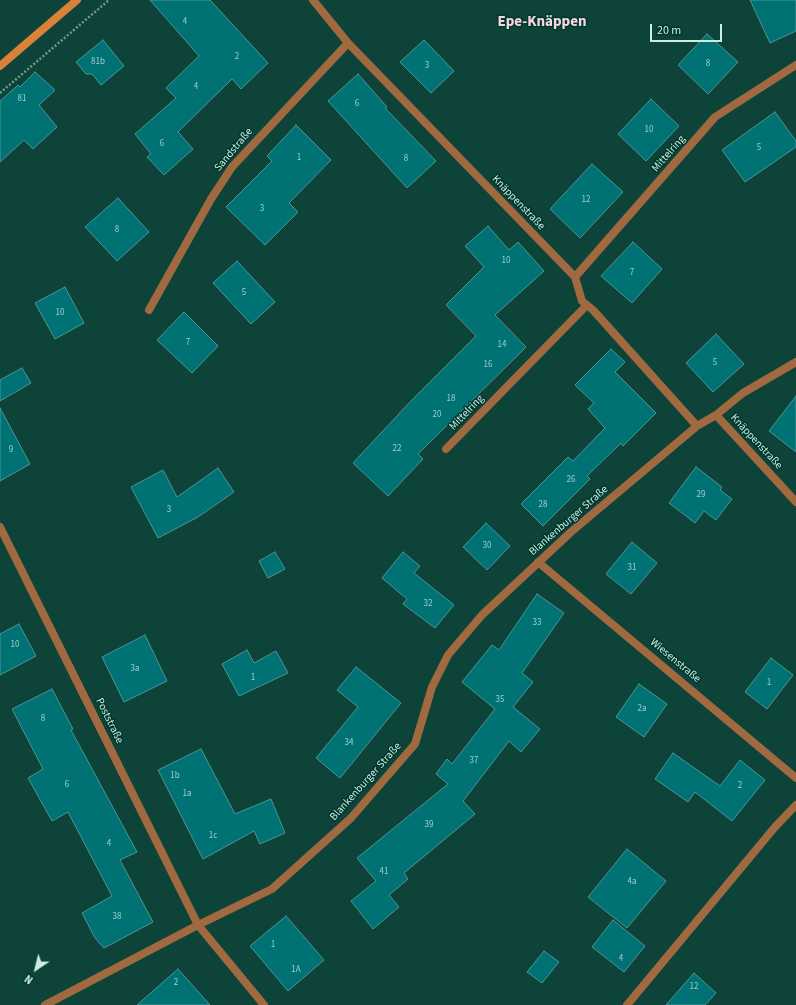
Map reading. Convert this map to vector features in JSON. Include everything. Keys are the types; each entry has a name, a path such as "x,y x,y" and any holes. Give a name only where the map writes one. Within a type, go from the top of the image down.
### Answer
{"street":[{"path":"0,66 76,0"},
{"name":"Knäppenstraße","path":"313,0 348,43 575,277 582,301 697,426"},
{"name":"Sandstraße","path":"150,310 211,199 232,167 348,43"},
{"name":"Mittelring","path":"575,277 715,117 796,65"},
{"name":"Mittelring","path":"446,449 587,306"},
{"name":"Blankenburger Straße","path":"46,1005 198,925 272,889 351,818 415,744 432,687 448,655 482,615 538,562 697,426 716,415 743,393 796,362"},
{"name":"Knäppenstraße","path":"716,415 796,502"},
{"name":"Poststraße","path":"0,527 198,925 264,1005"},
{"name":"Wiesenstraße","path":"538,562 796,778"},
{"path":"627,1005 765,839 796,805"}],"path":[{"path":"0,93 110,0"}],"building":[{"path":"150,0 210,0 268,63 241,89 232,79 178,132 193,149 164,175 147,157 151,154 135,134 176,98 166,88 199,56"},
{"path":"750,0 796,0 796,31 770,43"},
{"path":"707,34 738,62 708,94 678,65"},
{"path":"103,40 124,66 101,85 92,74 86,74 76,62"},
{"path":"424,40 454,71 431,93 400,62"},
{"path":"35,72 55,90 39,105 57,127 33,149 24,140 0,162 0,101 18,85 20,87"},
{"path":"358,74 387,107 385,108 436,161 407,188 328,101"},
{"path":"651,99 679,126 646,161 618,134"},
{"path":"775,112 796,141 796,147 745,182 722,150"},
{"path":"296,125 331,160 289,203 298,212 265,245 226,207 272,161 267,156"},
{"path":"592,164 623,192 580,238 550,209"},
{"path":"118,198 149,232 117,261 85,227"},
{"path":"488,226 509,250 518,242 544,271 495,315 526,347 418,454 423,459 388,496 353,463 410,402 476,336 446,305 484,267 465,246"},
{"path":"633,242 662,269 632,303 601,276"},
{"path":"237,261 275,302 251,324 213,283"},
{"path":"65,287 84,323 55,339 35,303"},
{"path":"184,312 218,346 192,373 157,340"},
{"path":"716,334 744,364 713,392 686,363"},
{"path":"611,349 625,362 615,372 656,413 623,446 621,443 587,476 590,479 543,526 521,504 568,457 573,461 605,428 588,409 594,403 575,385"},
{"path":"22,368 31,383 0,401 0,380"},
{"path":"796,396 796,452 769,431"},
{"path":"0,408 30,464 0,481"},
{"path":"696,467 722,487 720,490 732,499 716,520 704,511 695,523 669,503"},
{"path":"218,468 234,492 198,517 158,538 131,487 163,470 177,497"},
{"path":"486,523 510,546 487,570 463,547"},
{"path":"632,542 657,563 631,594 606,574"},
{"path":"275,552 285,569 268,578 259,561"},
{"path":"403,552 420,566 414,573 454,605 435,628 403,604 407,599 382,578"},
{"path":"537,594 564,613 522,673 533,682 513,707 540,729 521,752 509,741 463,801 475,814 404,873 408,879 389,895 399,907 373,929 351,901 376,881 357,858 448,784 436,774 447,759 452,764 495,709 462,682 492,645 499,650"},
{"path":"19,624 36,656 0,675 0,634"},
{"path":"145,635 167,681 124,702 102,657"},
{"path":"247,650 254,663 276,651 288,673 239,696 222,664"},
{"path":"771,658 793,675 767,709 745,692"},
{"path":"356,667 401,703 340,778 316,758 358,707 337,690"},
{"path":"639,684 667,704 644,737 616,717"},
{"path":"52,689 73,729 71,730 137,852 120,860 153,922 104,948 95,938 82,913 112,896 68,812 52,821 28,778 43,769 12,709"},
{"path":"201,749 235,814 271,799 285,833 260,844 254,831 203,859 158,770"},
{"path":"673,753 720,786 740,760 765,780 732,821 695,792 688,802 655,779"},
{"path":"627,849 666,881 627,928 588,897"},
{"path":"286,916 324,960 288,991 250,946"},
{"path":"613,920 645,946 624,972 592,947"},
{"path":"544,951 559,962 542,983 527,972"},
{"path":"178,969 210,1005 137,1005"},
{"path":"694,973 716,993 705,1005 666,1005"}],"district":[{"name":"Epe-Knäppen","path":"542,23"}]}
